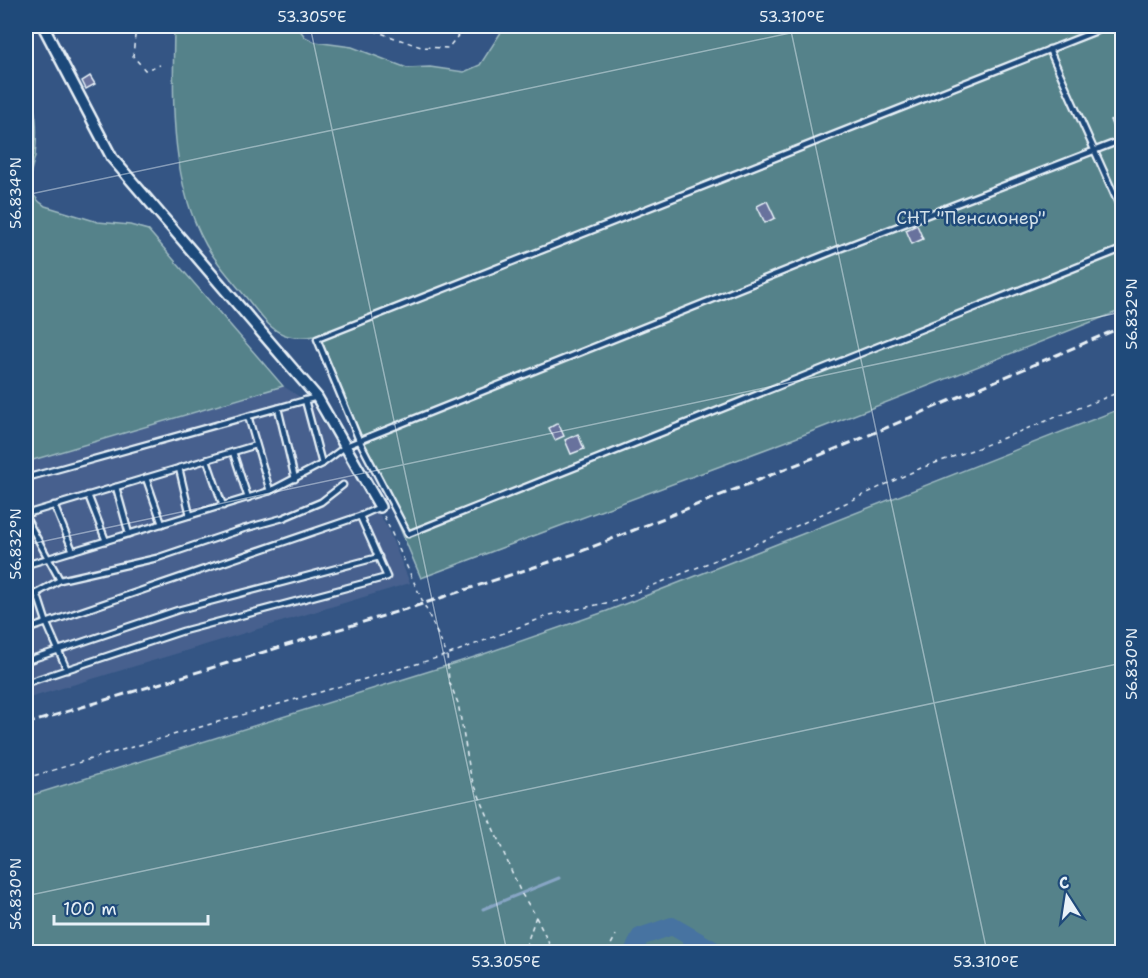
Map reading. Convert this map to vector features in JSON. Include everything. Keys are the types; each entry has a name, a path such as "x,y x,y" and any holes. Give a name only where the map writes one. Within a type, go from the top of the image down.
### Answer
{"street":[{"path":"44,26 112,158 317,397 380,507"}],"lane":[{"path":"1109,26 317,339 359,440 408,534 1122,249"},
{"path":"1049,49 1122,212"},
{"path":"26,565 270,491 322,464 346,446 359,440 839,249 1122,140"},
{"path":"26,478 317,397"},
{"path":"305,400 322,464"},
{"path":"278,408 295,479"},
{"path":"248,416 270,491"},
{"path":"60,580 26,516 88,495 256,446"},
{"path":"233,452 248,498"},
{"path":"207,460 223,506"},
{"path":"179,468 190,515"},
{"path":"146,478 162,524"},
{"path":"26,597 60,580 157,558 283,518 321,502 343,485"},
{"path":"117,487 129,534"},
{"path":"88,495 106,541"},
{"path":"54,506 73,551"},
{"path":"26,630 360,516 380,507"},
{"path":"26,682 183,631 387,577 360,516"},
{"path":"26,661 178,610 379,557"},
{"path":"37,593 47,624 67,670"}],"path":[{"path":"136,26 133,56 145,70 160,65"},
{"path":"366,26 421,47 448,48 465,26"},
{"path":"26,778 447,655 550,615 615,601 777,535 921,468 1122,391"},
{"path":"380,507 447,655 449,681 458,703 471,777 521,893 536,916 553,952"},
{"path":"530,952 527,943 536,916"},
{"path":"607,952 616,935"}],"shaded area":[{"path":"283,386 312,405 387,527 410,583 26,699 26,462"}],"green space":[{"name":"СНТ \"Пенсионер\"","path":"174,26 297,26 305,37 315,42 352,47 407,68 430,67 464,72 480,65 505,26 1122,26 1122,310 790,440 421,578 319,335 294,337 284,335 268,324 215,259 194,220 179,166 176,138 173,82"},
{"path":"26,92 33,105 36,122 35,156 30,180 37,199 45,206 98,222 130,225 148,230 283,386 26,462"},
{"path":"1122,408 1122,952 670,952 664,950 662,952 26,952 26,797 481,655 607,611"}],"building":[{"path":"90,76 95,84 86,89 82,81"},
{"path":"1118,117 1122,132 1116,135 1110,120"},
{"path":"767,201 775,218 765,223 757,206"},
{"path":"917,225 923,239 912,244 906,230"},
{"path":"558,423 564,436 555,440 549,428"},
{"path":"578,434 584,449 571,454 565,440"}],"waterway":[{"path":"483,909 559,878"},
{"path":"633,952 640,937 672,926 717,952"}],"railway":[{"path":"26,724 416,606 577,553 860,439 1122,327"}]}
